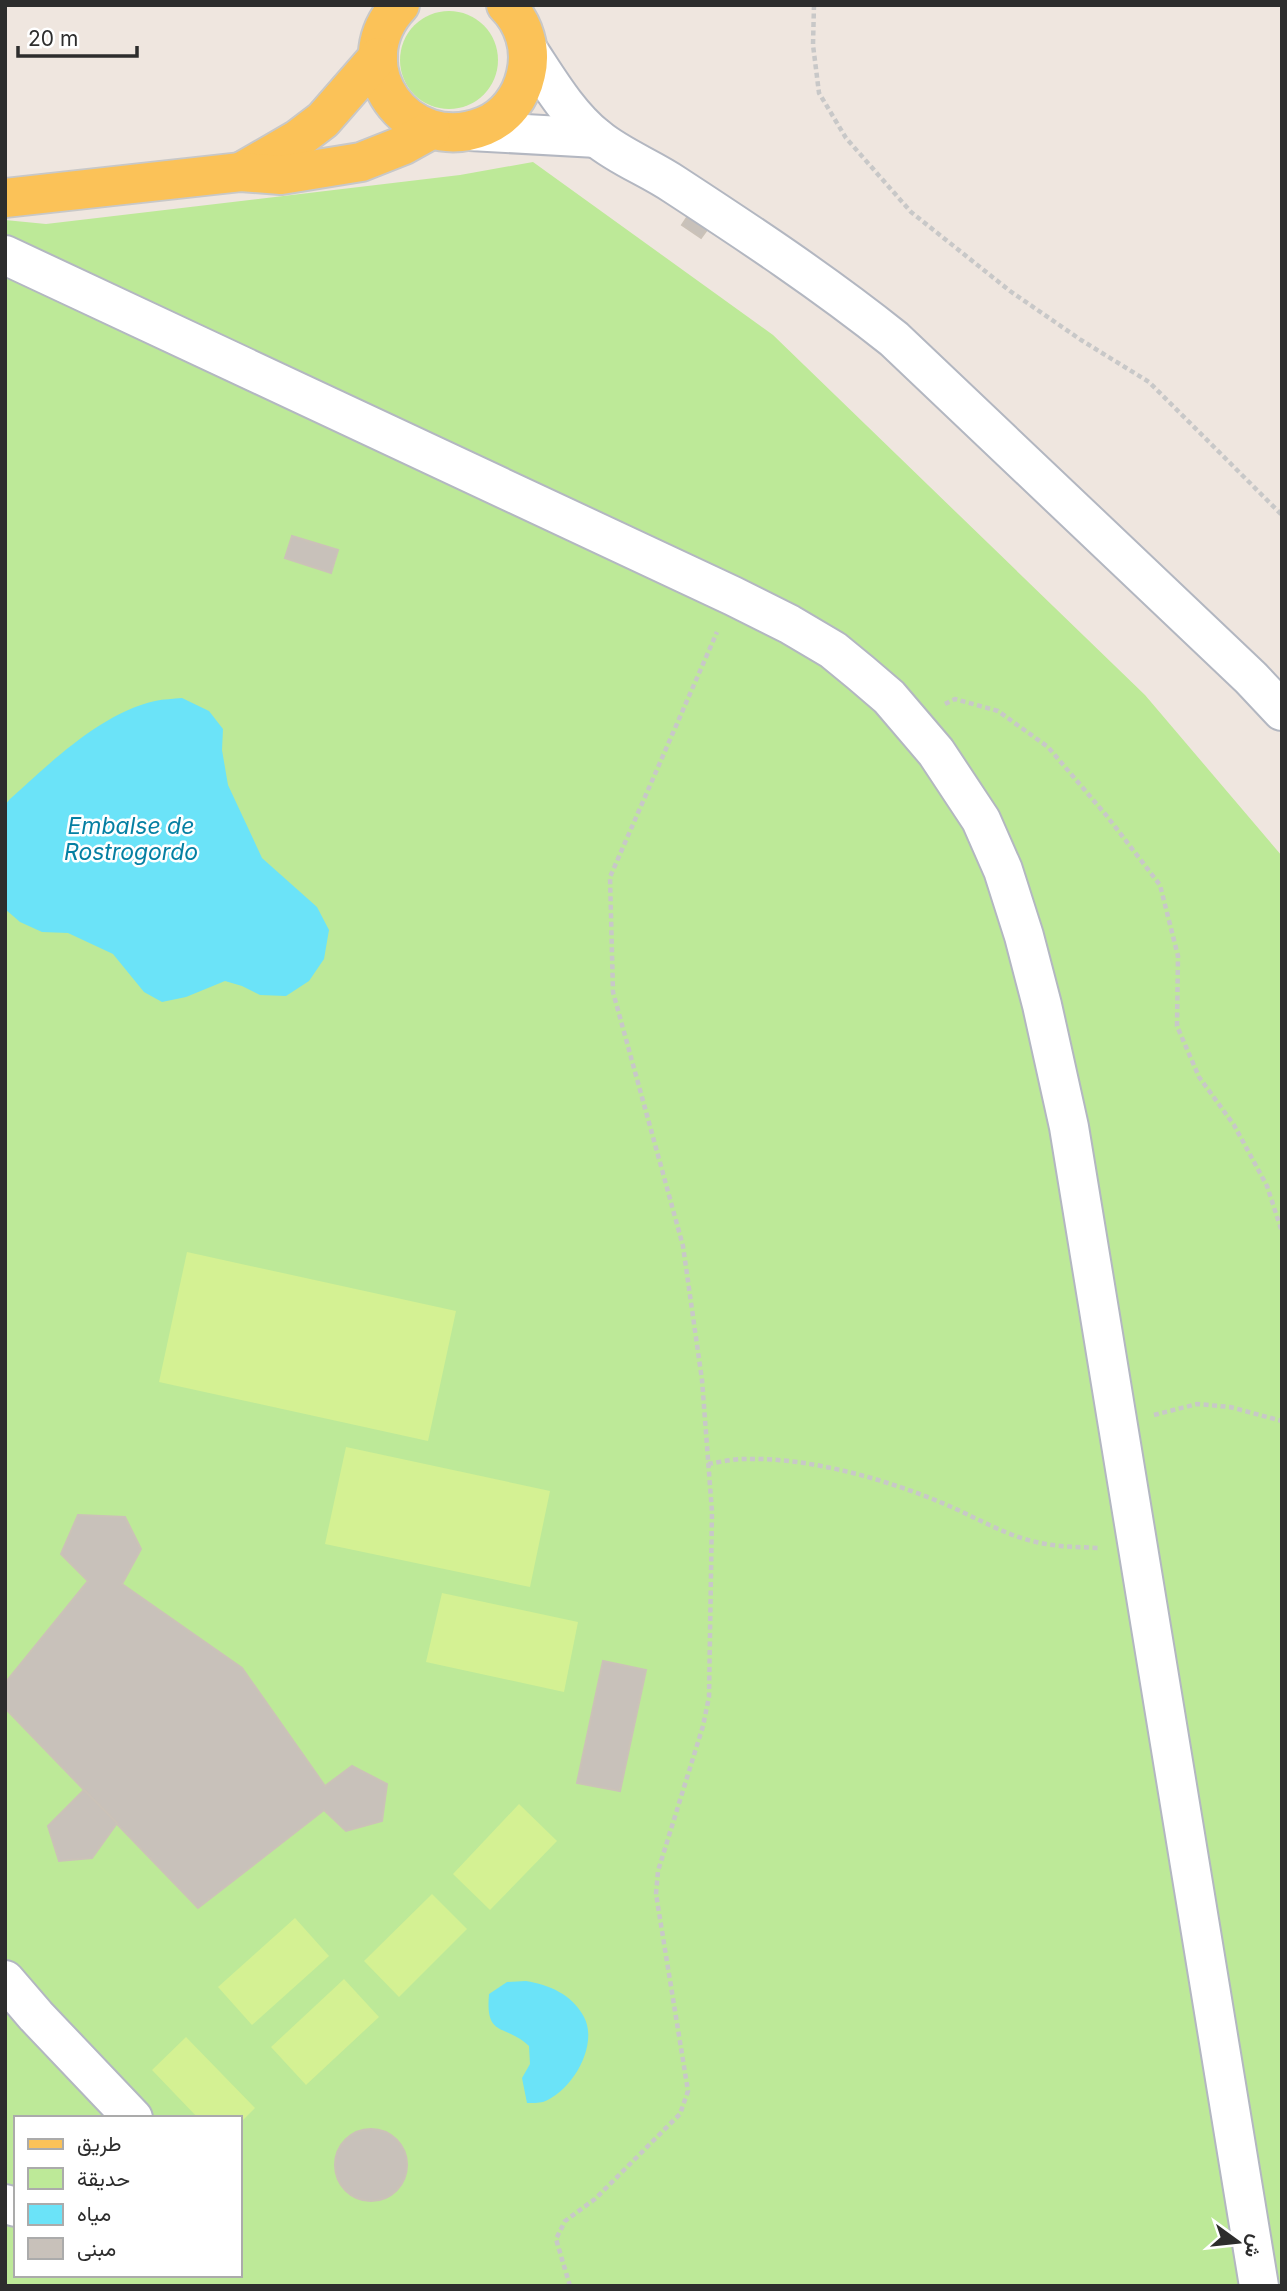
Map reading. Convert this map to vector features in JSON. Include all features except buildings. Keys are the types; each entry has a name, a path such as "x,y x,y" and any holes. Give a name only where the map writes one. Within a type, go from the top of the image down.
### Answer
{"main road":[{"path":"385,25 380,76 391,101 403,115 431,131 457,134 492,122 505,113 524,84 528,68 528,50 519,22 506,5"},
{"path":"242,172 298,139 323,120 385,25"},
{"path":"5,198 242,172 281,175 361,162 431,131"}],"street":[{"path":"528,50 570,110 597,138 666,178 760,240 836,293 894,339 1282,710"},
{"path":"470,131 597,138"},
{"path":"5,255 789,624 833,650 889,697 936,752 981,820 1003,870 1024,936 1069,1127 1259,2286"},
{"path":"5,1980 20,2014 131,2116"}],"path":[{"path":"814,5 813,45 819,93 846,138 911,212 1010,291 1081,340 1149,382 1282,515"},
{"path":"570,2286 556,2239 565,2221 595,2199 666,2130 680,2114 688,2091 656,1894 658,1871 703,1726 709,1697 712,1512 702,1380 682,1246 613,992 610,877 733,596"},
{"path":"909,721 955,699 998,711 1048,747 1106,815 1160,885 1178,956 1177,1026 1199,1077 1234,1125 1267,1186 1282,1232"},
{"path":"1116,1408 1150,1416 1197,1404 1230,1407 1282,1421"},
{"path":"708,1464 744,1458 825,1467 863,1476 945,1504 998,1529 1034,1542 1065,1547 1139,1548"}],"green space":[{"path":"449,11 468,15 483,26 494,41 498,60 494,79 483,94 468,105 449,109 430,105 415,94 404,79 400,60 404,41 415,26 430,15"},
{"path":"533,162 773,335 1145,695 1282,856 1282,2286 5,2286 5,220 46,224 460,175"},
{"path":"187,1252 456,1311 428,1441 159,1382"},
{"path":"346,1447 550,1491 530,1587 325,1544"},
{"path":"442,1593 578,1622 564,1692 426,1662"},
{"path":"519,1804 557,1841 490,1910 453,1874"},
{"path":"432,1894 467,1929 399,1997 364,1961"},
{"path":"295,1918 329,1956 252,2025 218,1987"},
{"path":"344,1979 379,2017 306,2085 271,2047"},
{"path":"186,2037 255,2108 242,2121 242,2116 196,2116 152,2070"}],"water":[{"name":"Embalse de Rostrogordo","path":"182,698 209,711 223,729 222,750 228,785 262,858 317,907 329,930 324,959 309,981 286,996 260,995 225,981 186,997 162,1002 144,992 113,954 68,933 42,932 20,922 5,909 5,805 10,799 77,741 115,716 155,701"},
{"path":"526,1981 551,1988 573,2002 588,2028 585,2054 573,2078 554,2097 540,2103 527,2103 522,2078 530,2064 529,2046 499,2028 490,2018 489,1994 507,1982"}]}
